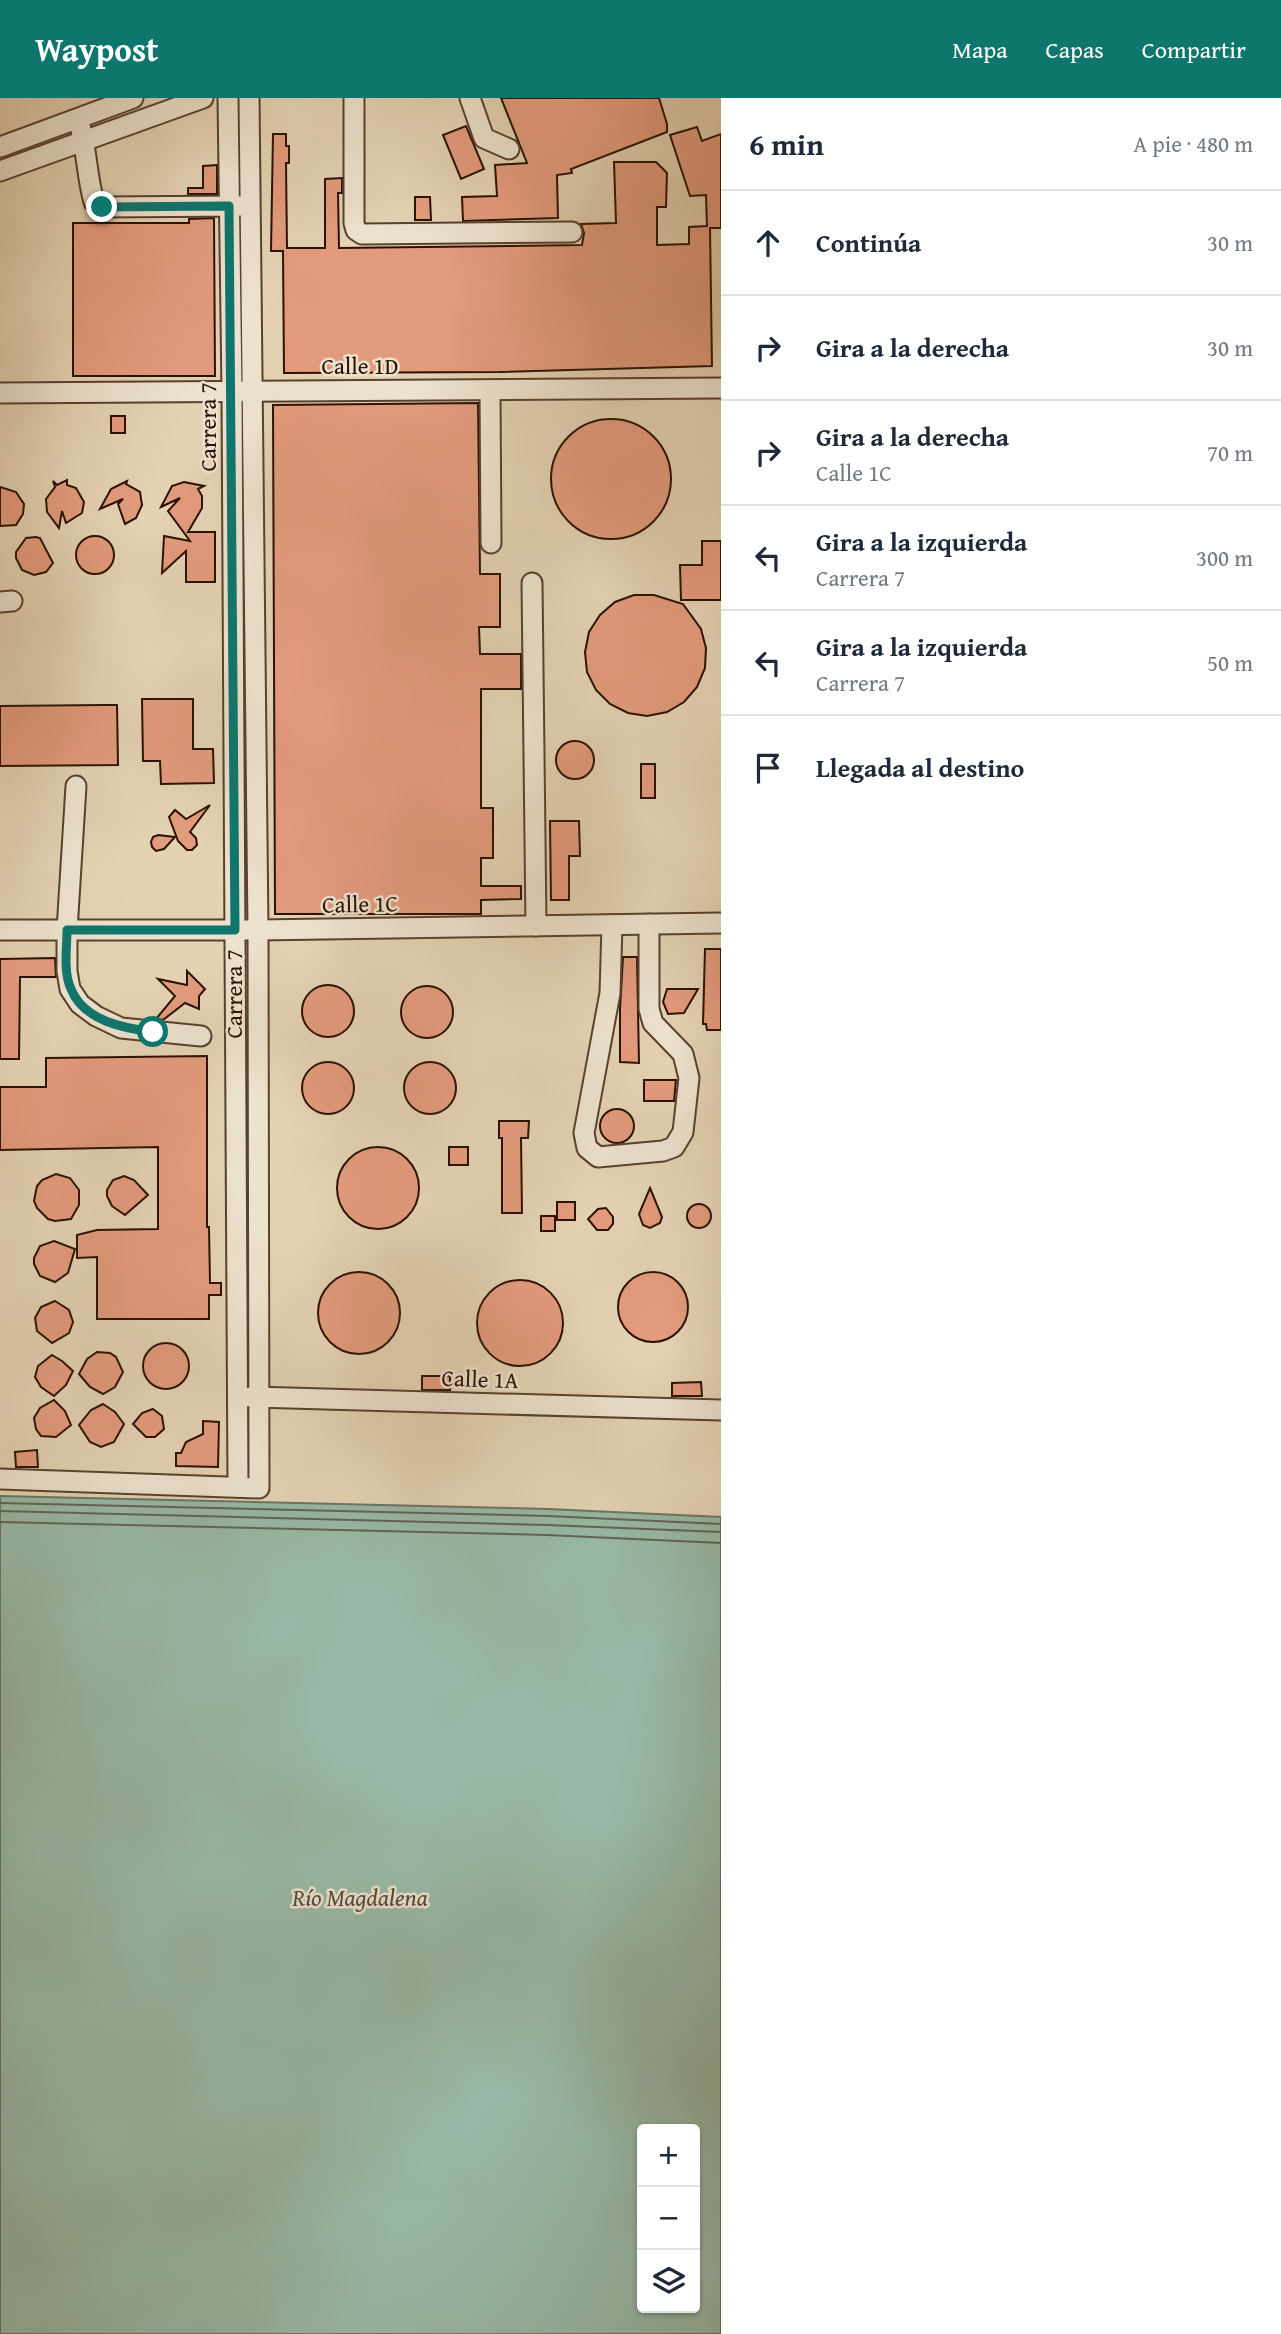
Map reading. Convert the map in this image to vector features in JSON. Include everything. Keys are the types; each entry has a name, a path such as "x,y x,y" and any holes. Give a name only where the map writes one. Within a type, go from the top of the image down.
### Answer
{"street":[{"path":"0,147 133,98"},
{"path":"0,171 203,98"},
{"name":"Carrera 7","path":"228,98 238,1487 259,1488 258,930 249,98"},
{"path":"354,98 354,223 356,230 362,234 572,232"},
{"path":"470,98 484,138 509,149"},
{"path":"78,119 85,141 93,202 102,207 251,206"},
{"name":"Calle 1D","path":"0,393 721,388"},
{"path":"490,390 491,543"},
{"path":"532,583 536,926"},
{"path":"76,786 67,930 70,989 80,1004 96,1016 121,1028 201,1036"},
{"name":"Calle 1C","path":"0,930 258,930 721,923"},
{"path":"612,925 610,993 584,1133 587,1148 598,1157 663,1151 674,1147 683,1132 689,1078 683,1054 653,1023 649,1009 649,924"},
{"path":"235,1032 258,1031"},
{"path":"236,1184 259,1185"},
{"name":"Calle 1A","path":"237,1397 721,1410"},
{"path":"0,1479 238,1487"}],"water":[{"name":"Río Magdalena","path":"0,1496 548,1509 721,1517 721,2334 0,2334"}],"building":[{"path":"501,98 659,98 667,132 571,169 572,173 557,175 558,218 463,221 462,197 497,196 495,165 527,163"},
{"path":"466,126 484,169 461,179 443,135"},
{"path":"697,127 702,141 721,134 721,228 710,228 712,366 499,372 284,373 283,251 271,251 273,134 286,134 286,146 289,146 289,163 286,163 287,248 325,248 325,179 342,178 342,193 338,193 339,248 582,245 584,233 581,224 616,223 614,162 656,162 667,173 666,207 657,207 657,245 689,244 689,227 707,226 706,195 690,196 670,135"},
{"path":"217,165 217,194 188,194 188,188 203,188 203,166"},
{"path":"415,197 430,197 431,220 415,220"},
{"path":"214,218 215,376 73,376 73,223 189,223 189,219"},
{"path":"478,403 480,574 500,574 500,627 479,627 480,654 521,654 521,689 481,689 481,808 493,808 493,858 481,858 481,886 521,886 521,899 481,900 481,914 275,914 273,405"},
{"path":"111,416 125,416 125,433 111,433"},
{"path":"611,419 634,423 654,436 667,456 671,479 667,502 654,522 634,535 611,539 588,535 568,522 555,502 551,479 555,456 568,436 588,423"},
{"path":"67,480 67,485 76,488 84,502 82,513 66,523 62,511 59,528 47,512 46,499 55,487 53,481 57,485"},
{"path":"127,481 126,484 140,492 142,505 136,518 125,524 118,504 123,499 100,509 111,489"},
{"path":"184,482 204,486 198,489 202,496 202,508 188,532 215,532 215,582 186,582 186,551 162,573 164,536 190,541 168,511 180,498 161,507 172,486"},
{"path":"0,487 16,492 24,504 23,514 16,525 0,526"},
{"path":"95,536 108,542 114,555 108,568 95,574 82,568 76,555 82,542"},
{"path":"26,538 40,538 53,563 46,572 34,575 22,570 16,552"},
{"path":"702,541 721,541 721,600 681,600 680,565 702,565"},
{"path":"634,595 654,595 683,604 701,629 706,648 705,668 697,687 684,702 667,712 647,716 628,713 610,704 596,690 587,672 585,652 589,632 600,615 615,602"},
{"path":"142,699 193,699 193,749 213,749 214,783 161,784 160,761 143,761"},
{"path":"117,705 118,765 0,766 0,706"},
{"path":"575,741 588,747 594,760 588,773 575,779 562,773 556,760 562,747"},
{"path":"641,764 655,764 655,798 641,798"},
{"path":"210,805 190,832 196,838 197,845 192,850 187,850 178,841 169,817 175,810 186,819"},
{"path":"550,821 579,821 580,856 569,856 569,900 551,900"},
{"path":"153,837 175,837 164,849 156,851 151,842"},
{"path":"705,949 721,949 721,1030 707,1030 706,1024 703,1024"},
{"path":"623,957 637,957 639,1063 620,1062"},
{"path":"55,958 56,977 20,977 19,1059 0,1059 0,959"},
{"path":"187,971 205,989 199,996 199,1009 185,1003 163,1020 156,1019 175,996 158,979 187,985"},
{"path":"328,985 347,992 354,1011 347,1030 328,1037 309,1030 302,1011 309,992"},
{"path":"427,986 446,993 453,1012 446,1031 427,1038 408,1031 401,1012 408,993"},
{"path":"667,989 698,989 684,1013 668,1014 663,1002"},
{"path":"207,1056 207,1227 210,1283 221,1283 221,1295 209,1295 209,1319 97,1319 97,1257 77,1258 77,1235 97,1230 158,1229 158,1147 0,1150 0,1087 46,1087 46,1058"},
{"path":"328,1062 347,1069 354,1088 347,1107 328,1114 309,1107 302,1088 309,1069"},
{"path":"430,1062 449,1069 456,1088 449,1107 430,1114 411,1107 404,1088 411,1069"},
{"path":"644,1080 676,1080 674,1101 644,1101"},
{"path":"617,1109 629,1114 634,1126 629,1138 617,1143 605,1138 600,1126 605,1114"},
{"path":"499,1121 529,1121 528,1138 521,1138 522,1213 502,1213 502,1138 499,1138"},
{"path":"378,1147 394,1150 407,1159 416,1172 419,1188 416,1204 407,1217 394,1226 378,1229 362,1226 349,1217 340,1204 337,1188 340,1172 349,1159 362,1150"},
{"path":"449,1147 468,1147 468,1165 449,1165"},
{"path":"56,1174 70,1178 79,1190 79,1205 71,1219 48,1219 34,1201 37,1186 42,1180"},
{"path":"124,1176 134,1180 148,1195 125,1215 112,1206 107,1196 107,1190 113,1180"},
{"path":"650,1188 662,1217 660,1223 650,1228 643,1225 639,1214"},
{"path":"557,1202 575,1202 575,1220 557,1220"},
{"path":"699,1204 707,1208 711,1216 707,1224 699,1228 691,1224 687,1216 691,1208"},
{"path":"606,1208 613,1217 613,1224 608,1230 597,1230 588,1219 598,1209"},
{"path":"541,1216 555,1216 555,1231 541,1231"},
{"path":"54,1241 75,1249 68,1273 55,1282 40,1276 34,1264 40,1246"},
{"path":"359,1272 375,1275 388,1284 397,1297 400,1313 397,1329 388,1342 375,1351 359,1354 343,1351 330,1342 321,1329 318,1313 321,1297 330,1284 343,1275"},
{"path":"646,1272 660,1272 673,1278 682,1287 688,1307 686,1320 678,1332 660,1342 646,1342 633,1336 624,1327 618,1314 618,1300 624,1287 633,1278"},
{"path":"520,1280 544,1287 556,1299 563,1323 556,1347 544,1359 520,1366 496,1359 484,1347 477,1323 484,1299 496,1287"},
{"path":"55,1301 69,1310 73,1322 69,1333 52,1343 37,1331 35,1318 41,1307"},
{"path":"166,1343 183,1349 189,1366 183,1383 166,1389 149,1383 143,1366 149,1349"},
{"path":"97,1352 110,1353 116,1357 123,1372 115,1387 103,1394 90,1387 79,1374 87,1359"},
{"path":"52,1355 73,1371 66,1385 54,1396 41,1387 35,1377 38,1366"},
{"path":"422,1376 450,1376 450,1390 422,1390"},
{"path":"701,1382 702,1396 672,1396 672,1383"},
{"path":"54,1400 65,1411 71,1425 56,1437 41,1436 36,1429 34,1418 40,1408"},
{"path":"103,1404 115,1412 124,1424 114,1442 101,1447 90,1442 79,1425 91,1410"},
{"path":"153,1409 162,1416 164,1429 155,1437 146,1437 133,1424 142,1413"},
{"path":"203,1421 219,1422 218,1467 176,1466 176,1453 181,1453 186,1442 203,1434"},
{"path":"37,1450 38,1467 16,1467 15,1452"}],"route":[{"path":"102,207 229,206 235,930 67,930 70,989 80,1004 96,1016 121,1028 153,1032"}]}
